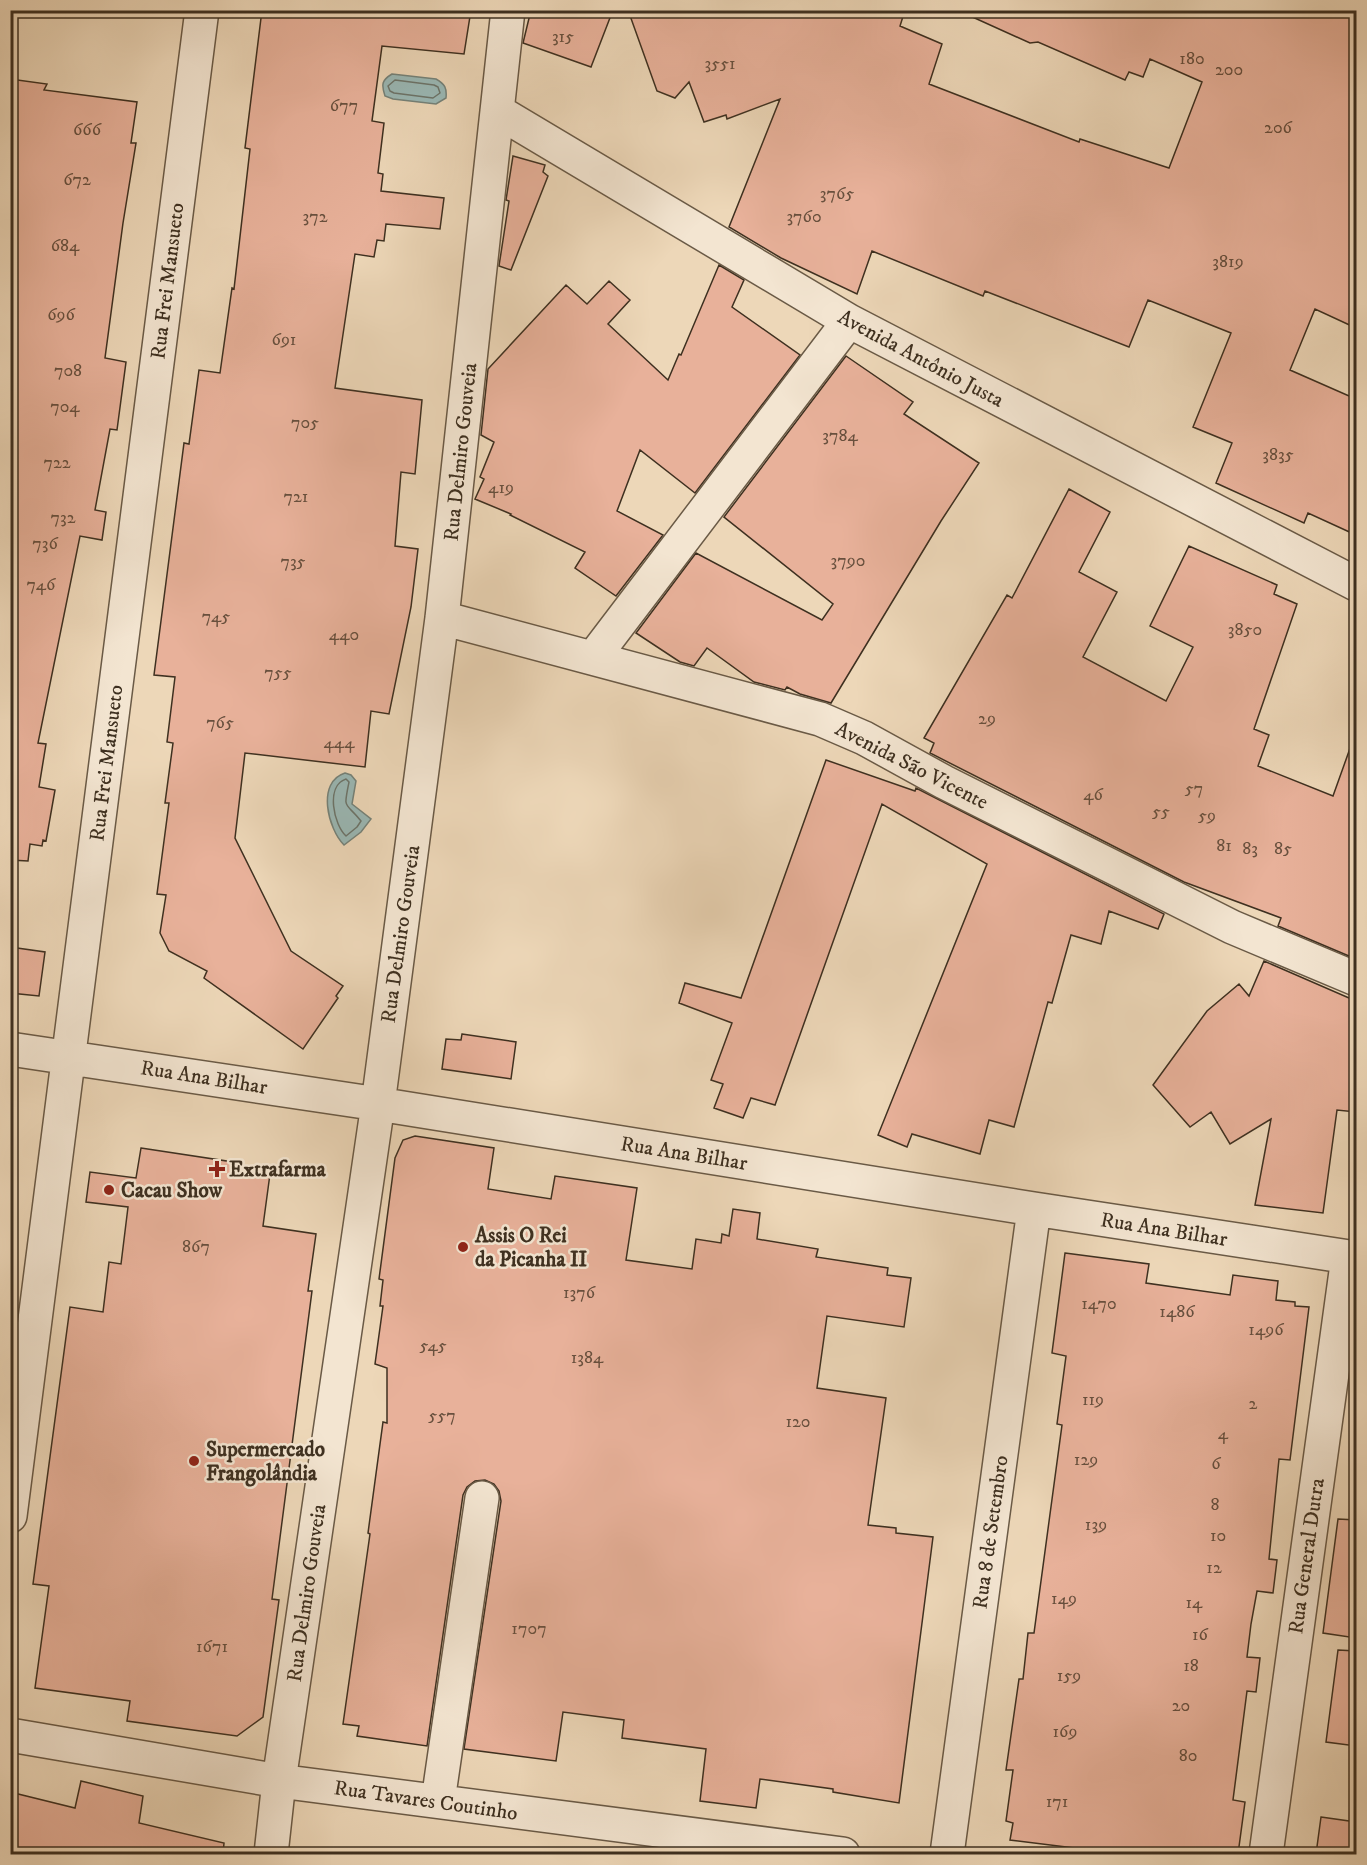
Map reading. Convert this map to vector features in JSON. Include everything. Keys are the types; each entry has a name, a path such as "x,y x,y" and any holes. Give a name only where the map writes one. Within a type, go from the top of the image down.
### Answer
{"street":[{"name":"Rua Frei Mansueto","path":"10,1516 202,10"},
{"name":"Rua Delmiro Gouveia","path":"271,1854 279,1781 378,1104 442,618 508,10"},
{"name":"Avenida Antônio Justa","path":"497,111 849,321 1356,584"},
{"path":"593,658 849,321"},
{"name":"Avenida São Vicente","path":"442,618 820,719 864,738 944,782 1232,927 1356,979"},
{"name":"Rua Ana Bilhar","path":"10,1049 378,1104 1352,1258"},
{"name":"Rua 8 de Setembro","path":"947,1854 1034,1209"},
{"name":"Rua General Dutra","path":"1266,1854 1352,1258"},
{"path":"438,1802 482,1498"},
{"name":"Rua Tavares Coutinho","path":"10,1735 279,1781 843,1854"}],"water":[{"path":"392,74 436,79 445,87 446,98 436,104 385,96 383,83"},
{"path":"345,773 351,775 356,781 352,804 371,819 361,832 344,845 333,828 328,796 330,786 336,778"}],"building":[{"path":"262,10 471,10 464,54 382,46 372,121 384,123 378,173 383,174 381,191 444,198 440,229 386,224 384,241 377,240 374,257 355,254 335,388 422,400 415,474 401,472 395,546 418,549 411,607 389,714 371,711 365,767 245,753 235,838 291,951 343,986 336,996 338,998 303,1049 204,978 207,971 169,951 160,933 166,895 157,894 169,803 165,803 173,743 167,742 175,677 154,675 184,443 189,444 199,370 220,373 232,288 234,289 250,149 245,148"},
{"path":"531,10 613,10 591,67 523,43"},
{"path":"628,10 905,10 900,26 942,44 929,84 1079,142 1080,139 1169,168 1202,82 1150,59 1143,77 1129,72 1125,80 1038,42 1030,43 957,10 1356,10 1356,328 1315,309 1290,370 1356,399 1356,535 1308,513 1304,523 1216,483 1232,443 1193,427 1231,333 1148,300 1129,347 985,291 983,296 872,251 857,294 781,258 729,227 780,99 727,119 726,115 704,122 689,82 675,98 657,91"},
{"path":"10,79 47,84 44,90 137,102 131,143 136,143 105,358 126,362 117,430 110,429 95,510 106,512 102,540 80,536 38,743 46,744 39,787 55,790 46,841 43,840 42,846 30,844 28,861 10,860"},
{"path":"513,156 545,165 543,172 548,176 511,270 499,266"},
{"path":"719,265 744,280 732,307 800,355 695,493 640,450 617,511 663,535 616,596 575,568 585,552 511,514 475,499 484,479 480,477 494,442 481,435 488,369 566,285 587,304 609,281 630,300 608,324 668,380"},
{"path":"846,356 913,402 904,414 979,463 941,521 831,703 800,694 787,687 785,690 754,682 707,648 694,666 680,662 636,633 696,553 822,620 833,604 724,517"},
{"path":"1069,489 1110,512 1079,572 1117,592 1083,657 1166,701 1193,647 1150,626 1189,546 1277,585 1274,594 1297,604 1254,729 1269,735 1258,766 1333,796 1353,740 1356,741 1356,959 1278,926 1281,918 1184,882 930,753 934,743 924,738 1007,595 1012,598"},
{"path":"826,760 915,791 916,788 1164,914 1158,929 1109,911 1101,944 1071,935 1052,1003 1048,1002 1014,1127 989,1120 980,1154 912,1134 907,1147 878,1135 987,864 882,804 775,1105 751,1098 743,1118 714,1108 723,1084 711,1080 732,1023 679,1003 685,983 741,998"},
{"path":"10,947 45,952 39,996 10,993"},
{"path":"1264,961 1356,1001 1356,1112 1337,1110 1323,1213 1255,1205 1271,1119 1230,1144 1211,1112 1190,1127 1153,1085 1207,1011 1239,984 1249,996"},
{"path":"462,1034 516,1042 511,1079 442,1069 446,1039 461,1040"},
{"path":"415,1136 494,1148 488,1189 551,1199 555,1176 637,1188 626,1260 692,1269 696,1239 721,1243 722,1234 729,1236 733,1209 760,1213 757,1239 818,1249 816,1257 888,1268 887,1275 911,1278 904,1327 827,1316 817,1388 886,1398 868,1525 896,1528 896,1533 933,1537 899,1803 833,1792 833,1789 760,1779 756,1808 700,1801 706,1749 622,1738 624,1720 563,1712 556,1761 464,1749 501,1501 499,1491 494,1484 485,1480 475,1481 467,1487 463,1495 427,1746 357,1736 359,1726 343,1724 370,1534 368,1533 383,1422 387,1423 387,1368 375,1364 383,1306 380,1306 383,1280 379,1279 395,1158 403,1140"},
{"path":"141,1148 233,1162 232,1168 270,1174 263,1226 316,1234 308,1291 312,1291 272,1599 279,1600 263,1717 237,1736 127,1721 130,1701 35,1688 49,1586 33,1584 70,1307 103,1312 109,1262 121,1264 128,1207 86,1202 90,1172 136,1178"},
{"path":"1065,1253 1149,1264 1146,1283 1230,1295 1233,1275 1278,1281 1276,1300 1295,1302 1295,1306 1309,1307 1290,1460 1279,1459 1269,1559 1277,1560 1273,1593 1257,1591 1251,1624 1247,1657 1260,1658 1256,1692 1247,1691 1233,1800 1245,1802 1238,1854 1123,1854 1010,1840 1013,1823 1006,1821 1013,1770 1006,1770 1019,1679 1023,1679 1028,1633 1034,1633 1062,1425 1057,1424 1066,1356 1052,1353"},
{"path":"1338,1519 1356,1520 1356,1638 1323,1633"},
{"path":"1338,1650 1356,1651 1356,1746 1326,1742"},
{"path":"81,1781 143,1796 139,1823 224,1843 223,1854 26,1854 10,1851 10,1792 75,1808"},
{"path":"1321,1817 1356,1822 1356,1854 1316,1854"}],"place":[{"name":"Extrafarma","path":"217,1169"},
{"name":"Cacau Show","path":"109,1190"},
{"name":"Assis O Rei da Picanha II","path":"463,1247"},
{"name":"Supermercado Frangolândia","path":"194,1461"}]}
